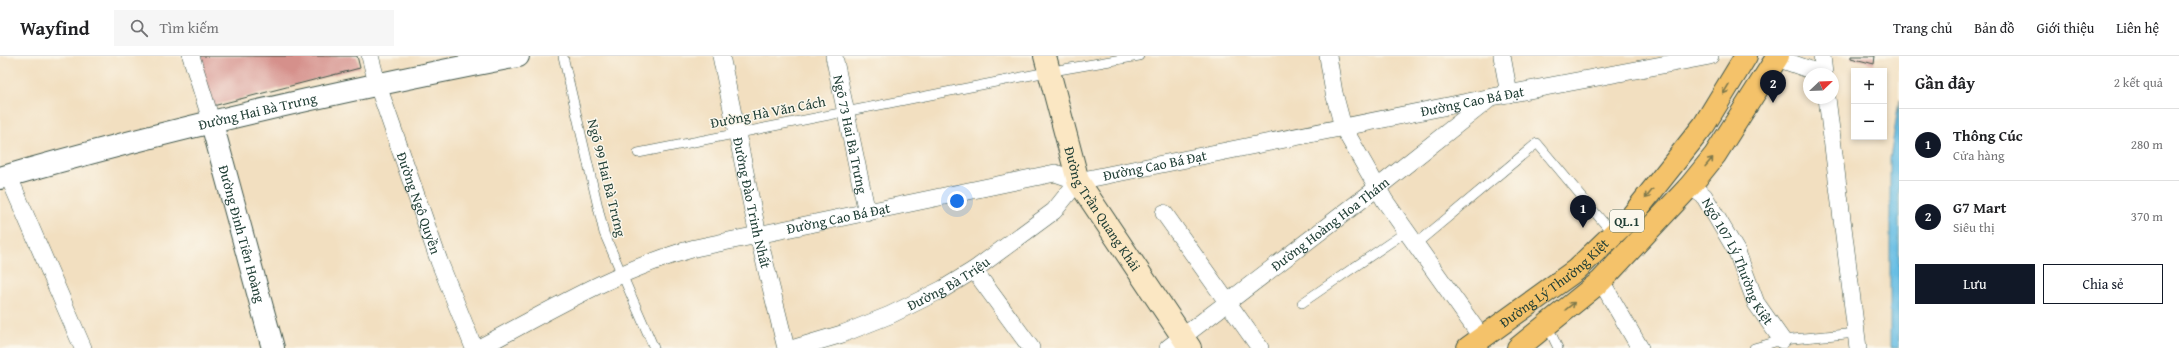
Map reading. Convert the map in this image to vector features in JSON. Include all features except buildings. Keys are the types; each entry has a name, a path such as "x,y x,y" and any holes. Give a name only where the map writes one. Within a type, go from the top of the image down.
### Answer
{"main road":[{"name":"Đường Lý Thường Kiệt","path":"1475,343 1576,270 1631,217 1704,125 1746,56"},
{"name":"Đường Lý Thường Kiệt","path":"1519,348 1602,281 1690,186 1715,155 1778,57"},
{"name":"Đường Trần Quang Khải","path":"1046,64 1078,181 1180,344"}],"street":[{"path":"190,56 211,120"},
{"name":"Đường Ngô Quyền","path":"370,56 377,83 439,261 474,348"},
{"name":"Đường Hai Bà Trưng","path":"4,176 211,120 377,83 518,56"},
{"name":"Đường Đào Trinh Nhất","path":"721,56 758,235 797,347"},
{"name":"Ngõ 73 Hai Bà Trưng","path":"834,56 867,213"},
{"path":"1328,56 1334,93 1343,127 1377,188 1411,238 1475,343"},
{"path":"1502,56 1509,94"},
{"name":"Đường Cao Bá Đạt","path":"479,348 622,273 667,256 758,235 1055,173 1078,181 1492,97 1710,56"},
{"path":"1822,56 1823,68"},
{"path":"1778,57 1807,68"},
{"name":"Đường Hoàng Hoa Thám","path":"1180,344 1228,302 1377,188 1492,97"},
{"path":"1828,104 1857,341"},
{"name":"Đường Đinh Tiên Hoàng","path":"211,120 273,348"},
{"path":"4,176 83,348"},
{"name":"Đường Bà Triệu","path":"797,347 842,334 890,315 943,289 974,270 1054,211 1078,181"},
{"name":"Ngõ 107 Lý Thường Kiệt","path":"1690,186 1704,196 1737,252 1756,303 1782,340"},
{"path":"1164,212 1260,348"},
{"path":"974,270 1031,348"},
{"path":"1602,281 1640,348"}],"lane":[{"name":"Ngõ 99 Hai Bà Trưng","path":"563,56 604,233 654,348"},
{"name":"Đường Hà Văn Cách","path":"638,153 846,111 1046,64 1139,56"},
{"path":"1302,303 1411,238 1537,143 1612,234"},
{"path":"1547,325 1558,348"},
{"path":"1754,348 1782,340 1857,341"}],"water":[{"path":"1899,100 1899,348 1890,348 1890,159"}],"place":[{"name":"G7 Mart","path":"1773,103"},
{"name":"Thông Cúc","path":"1583,228"}]}
